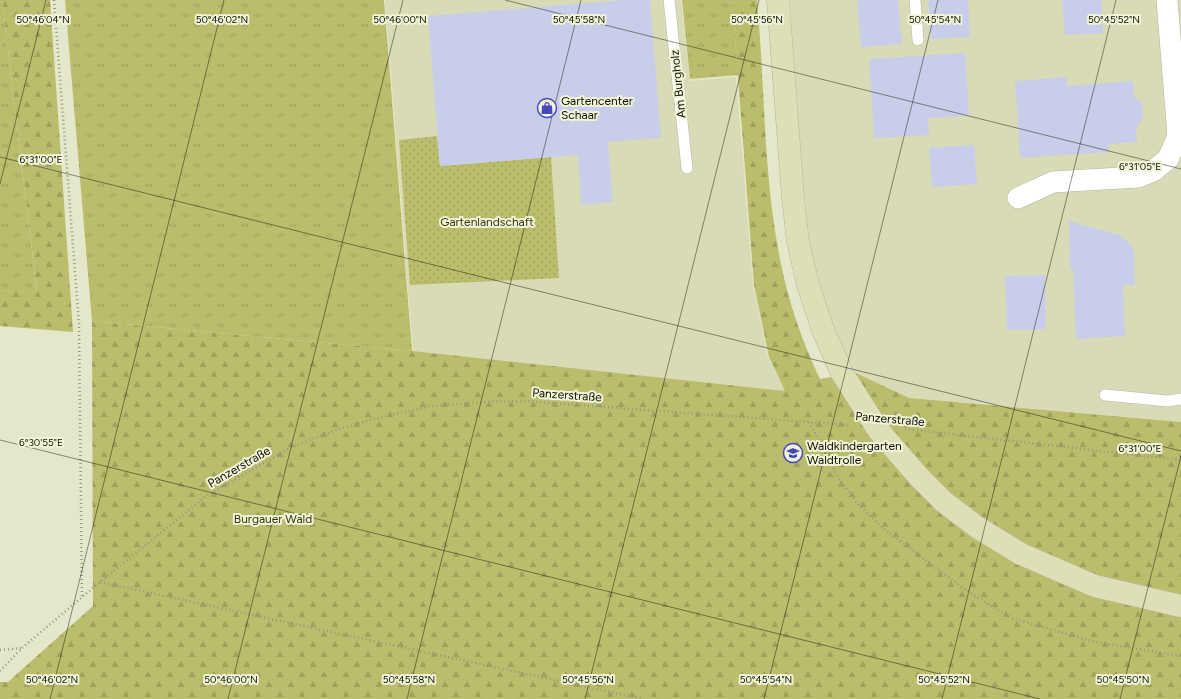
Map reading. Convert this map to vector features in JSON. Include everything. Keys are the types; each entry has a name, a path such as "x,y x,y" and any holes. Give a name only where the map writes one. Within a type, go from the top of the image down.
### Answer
{"main road":[{"path":"778,0 793,198 798,242 808,285 823,330 842,373 879,431 919,477 944,502 977,527 1021,554 1096,586 1181,606"}],"street":[{"path":"1018,198 1053,182 1138,176 1153,171 1168,158 1180,138 1167,0"}],"lane":[{"name":"Am Burgholz","path":"669,0 687,168"},
{"path":"915,0 918,40"},
{"path":"1105,395 1168,401 1181,399"}],"path":[{"path":"54,0 79,324 82,598"},
{"name":"Panzerstraße","path":"0,672 22,648 205,496 290,448 330,432 374,419 431,406 481,402 524,401 853,425"},
{"path":"809,421 837,475 856,502 884,529 969,592 1011,618 1095,642 1181,656"},
{"name":"Panzerstraße","path":"898,428 1181,460"},
{"path":"100,582 642,699"},
{"path":"0,650 22,648"}],"shaded area":[{"path":"385,0 681,0 690,81 736,77 753,285 768,357 785,391 413,352"},
{"path":"790,0 1181,0 1181,422 909,398 856,373 841,352 820,293 805,223 795,101"}],"green space":[{"path":"0,0 2,0 37,293 0,290"},
{"path":"2,0 50,0 73,332 0,326 0,290 37,292"},
{"path":"65,0 384,0 412,351 92,321"},
{"path":"682,0 732,0 738,75 690,79"},
{"name":"Burgauer Wald","path":"732,0 757,0 767,162 774,227 783,275 791,305 807,350 820,379 856,373 909,398 1181,422 1181,699 0,699 0,682 8,682 93,606 92,321 412,351 785,391 769,357 754,285"},
{"name":"Gartenlandschaft","path":"437,136 440,166 551,157 559,278 410,285 399,140"}],"building":[{"name":"Gartencenter Schaar","path":"626,0 650,0 661,138 608,142 613,202 581,205 578,155 440,166 428,16"},
{"path":"857,0 898,0 902,44 861,47"},
{"path":"928,0 968,0 970,37 931,39"},
{"path":"1062,0 1101,0 1103,33 1065,35"},
{"path":"965,53 969,116 928,118 929,135 874,138 869,59"},
{"path":"1067,77 1067,86 1133,81 1134,96 1142,103 1143,120 1136,128 1137,142 1108,144 1109,152 1020,158 1015,81"},
{"path":"974,145 977,184 932,187 929,148"},
{"path":"1069,221 1119,235 1132,247 1134,253 1135,285 1123,285 1125,336 1076,339 1073,269 1070,270"},
{"path":"1045,275 1046,329 1007,330 1005,276"}],"place":[{"name":"Gartencenter Schaar","path":"547,108"},
{"name":"Waldkindergarten Waldtrolle","path":"793,453"}]}
